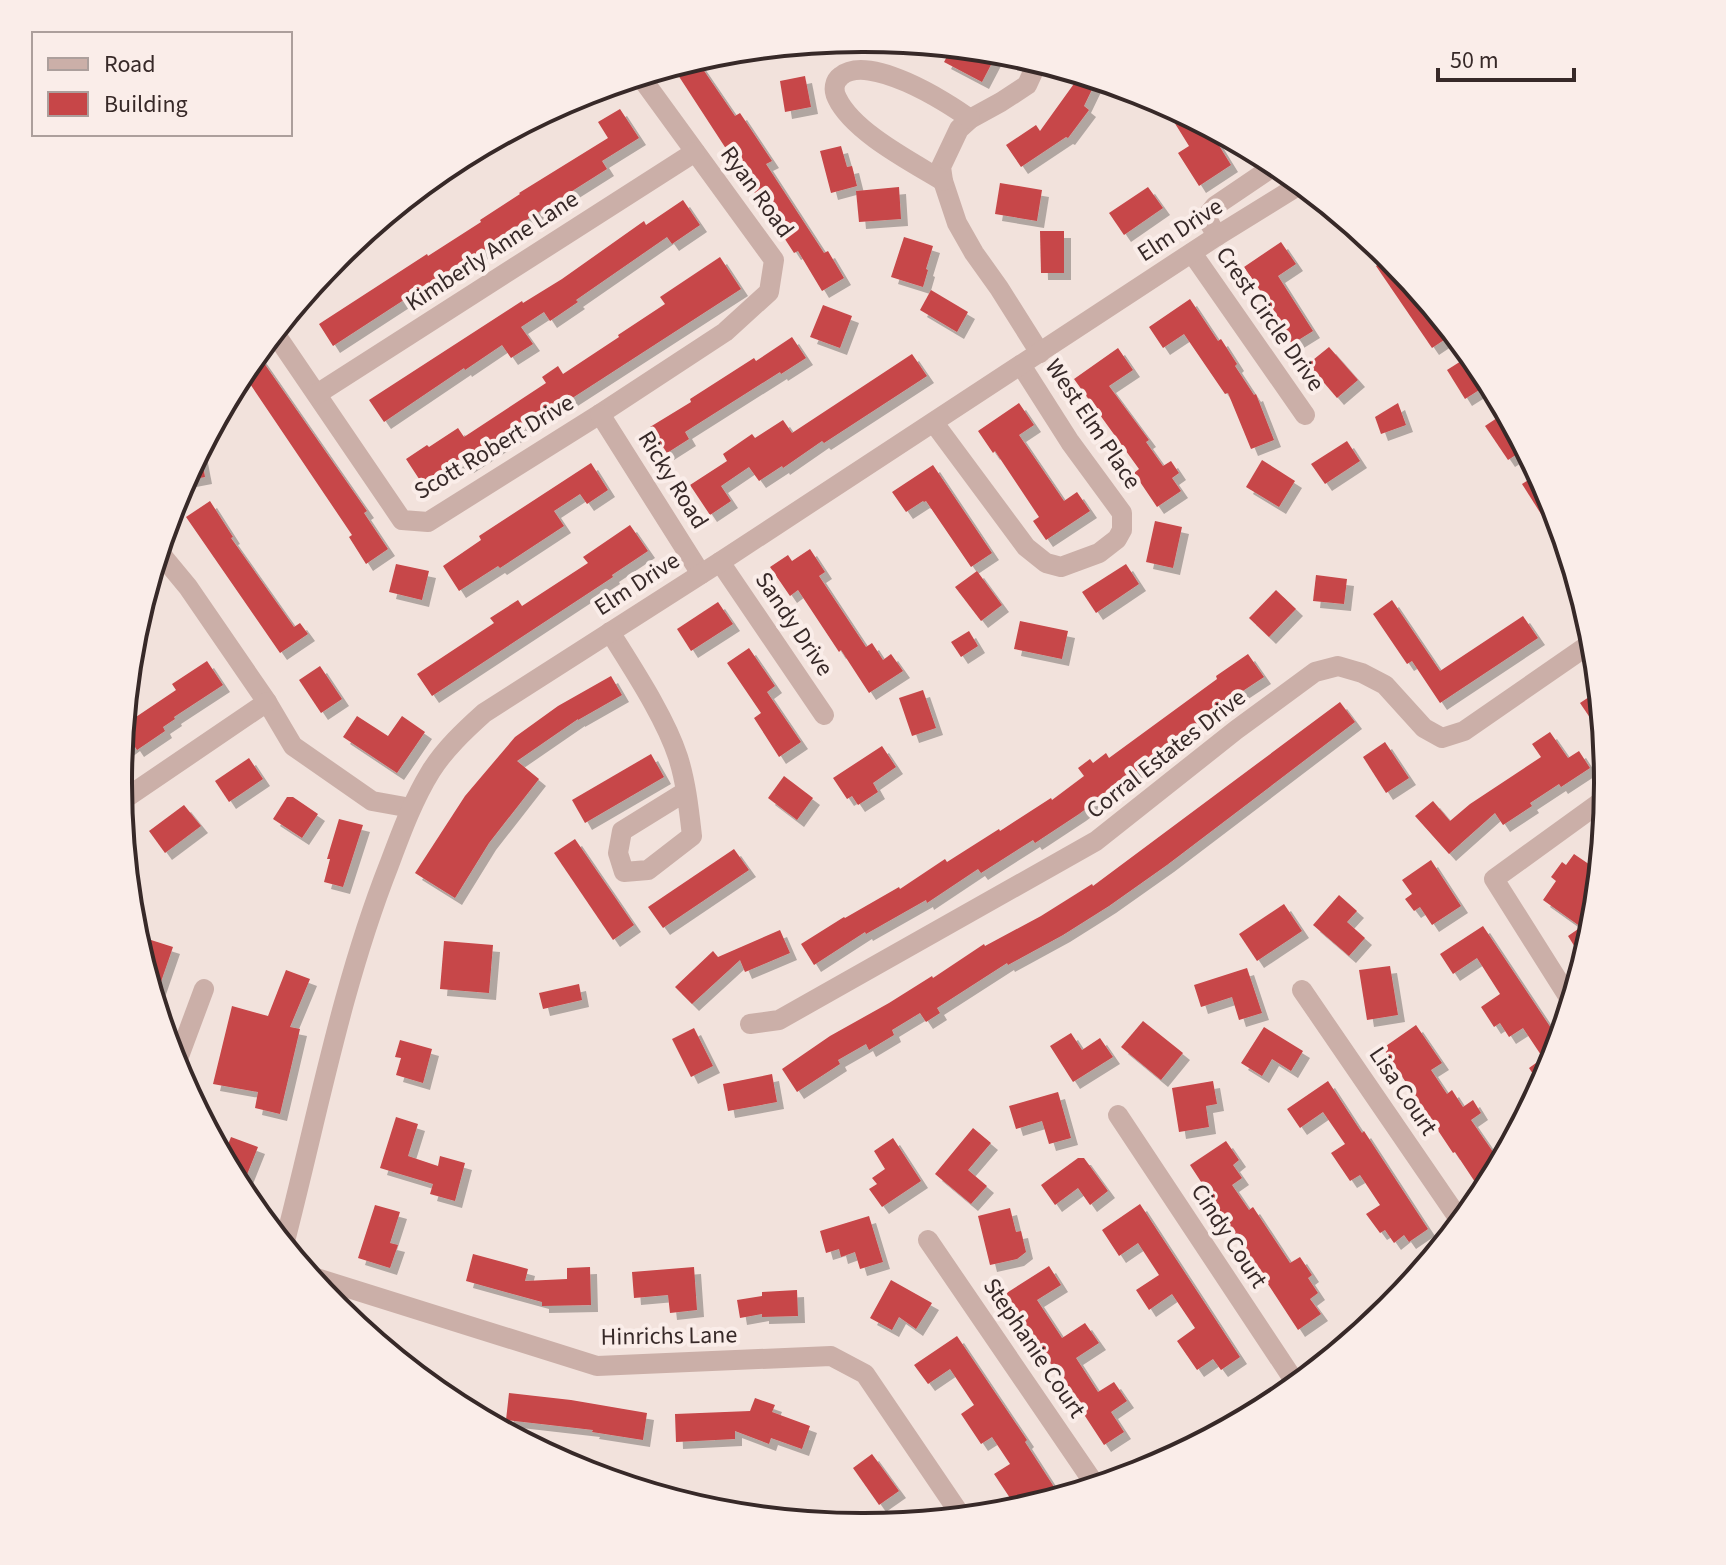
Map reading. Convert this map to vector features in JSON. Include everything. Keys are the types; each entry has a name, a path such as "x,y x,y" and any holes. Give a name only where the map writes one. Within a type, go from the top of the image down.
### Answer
{"street":[{"path":"943,181 879,142 861,126 836,96 838,78 849,70 860,69 902,80 954,106 970,119"},
{"path":"1033,72 1027,85 970,119 959,129 941,167 957,223 1040,353"},
{"name":"Ryan Road","path":"600,414 725,332 769,292 774,260 647,85"},
{"name":"Kimberly Anne Lane","path":"317,394 695,152"},
{"path":"1217,236 1206,217 1215,206 1265,172"},
{"name":"Elm Drive","path":"287,1232 345,997 377,896 411,808 431,770 458,736 484,713 1291,190"},
{"name":"Crest Circle Drive","path":"1192,253 1305,415"},
{"name":"Scott Robert Drive","path":"281,341 402,520 428,522 600,414"},
{"name":"West Elm Place","path":"934,423 1026,547 1046,563 1061,567 1099,553 1117,539 1122,530 1122,513 1070,442 1021,365"},
{"name":"Ricky Road","path":"600,414 701,574"},
{"path":"167,561 188,587 267,702 293,746 372,801 411,808"},
{"name":"Sandy Drive","path":"720,562 824,715"},
{"path":"610,632 657,712 678,756 685,792"},
{"name":"Corral Estates Drive","path":"750,1024 779,1020 1096,841 1315,672 1338,666 1362,673 1385,685 1424,728 1442,738 1464,731 1581,650"},
{"path":"132,794 267,702"},
{"path":"1564,989 1494,879 1593,807"},
{"path":"182,1047 204,989"},
{"name":"Lisa Court","path":"1302,990 1454,1211"},
{"name":"Cindy Court","path":"1118,1115 1290,1375"},
{"name":"Stephanie Court","path":"928,1240 1090,1477"},
{"name":"Hinrichs Lane","path":"331,1283 597,1366 831,1356 865,1374 955,1507"}],"building":[{"path":"947,57 992,64 982,82 944,62"},
{"path":"703,70 735,116 740,113 772,161 766,164 844,278 822,291 798,251 794,253 679,76"},
{"path":"805,76 811,107 785,112 780,81"},
{"path":"1074,84 1092,89 1084,106 1089,110 1068,138 1021,167 1006,145 1036,125 1040,131"},
{"path":"620,109 639,138 602,161 607,169 333,346 319,324 608,138 598,122"},
{"path":"1174,122 1219,145 1231,165 1199,186 1178,153 1189,146"},
{"path":"841,146 847,167 852,166 857,186 831,193 820,151"},
{"path":"1000,183 1042,190 1037,221 995,214"},
{"path":"899,187 901,219 859,222 856,191"},
{"path":"1148,187 1163,208 1124,235 1109,213"},
{"path":"683,200 700,225 672,244 667,237 550,321 544,312 521,327 533,344 511,358 502,345 384,422 369,400 522,301 562,279 644,221 646,225"},
{"path":"1040,231 1064,231 1064,273 1041,273"},
{"path":"904,237 933,246 923,287 891,277"},
{"path":"1281,242 1296,264 1278,276 1313,331 1292,344 1244,267"},
{"path":"720,257 741,289 467,466 464,462 425,488 406,459 458,428 464,437 546,383 542,377 558,366 563,374 665,304 660,297"},
{"path":"1376,266 1380,266 1444,340 1432,348"},
{"path":"931,290 968,312 957,332 920,310"},
{"path":"1190,299 1218,341 1221,339 1237,364 1235,366 1256,394 1274,440 1251,449 1228,393 1225,394 1184,334 1163,348 1149,327"},
{"path":"823,305 852,316 840,348 810,337"},
{"path":"792,337 806,358 685,432 689,439 667,453 650,427 754,358 756,361"},
{"path":"1329,347 1358,380 1337,398 1308,364"},
{"path":"1118,348 1133,370 1109,386 1149,440 1146,442 1163,466 1171,461 1179,473 1172,478 1181,491 1157,507 1134,473 1139,469 1074,379"},
{"path":"912,354 927,376 759,481 749,467 721,486 731,501 710,515 690,485 727,461 723,454 752,434 755,438 783,420 792,433"},
{"path":"1460,362 1479,390 1465,399 1447,370"},
{"path":"265,364 367,511 364,513 388,549 366,564 349,537 352,535 251,385"},
{"path":"1019,403 1034,425 1019,435 1064,501 1077,492 1090,511 1046,540 1033,521 1039,517 978,431"},
{"path":"1398,403 1406,425 1381,434 1375,417"},
{"path":"1497,418 1516,455 1508,460 1485,426"},
{"path":"1347,441 1360,461 1325,484 1311,464"},
{"path":"1262,460 1295,481 1279,507 1246,487"},
{"path":"591,463 608,490 587,504 580,494 554,511 564,526 459,591 443,566 481,540 479,536"},
{"path":"933,465 992,553 971,567 926,501 906,512 892,492"},
{"path":"1528,480 1544,519 1522,484"},
{"path":"210,501 231,538 294,627 300,623 308,634 280,653 186,517"},
{"path":"1155,521 1182,527 1173,568 1146,562"},
{"path":"630,525 648,551 432,696 417,674 494,623 490,618 518,600 522,606 588,563 583,557"},
{"path":"810,549 825,572 819,576 866,647 872,643 883,660 891,654 903,671 869,693 798,590 790,596 770,567 788,555 792,561"},
{"path":"396,564 429,571 422,600 389,592"},
{"path":"1126,564 1139,584 1096,613 1082,592"},
{"path":"977,571 1002,605 981,621 955,587"},
{"path":"1316,575 1347,579 1344,604 1313,601"},
{"path":"1276,590 1296,609 1269,637 1249,618"},
{"path":"1392,600 1440,671 1523,616 1538,638 1440,703 1412,661 1407,664 1373,614"},
{"path":"718,602 733,624 691,651 677,629"},
{"path":"1020,621 1068,631 1062,659 1014,649"},
{"path":"969,631 978,646 961,657 951,642"},
{"path":"749,648 775,686 767,692 801,742 779,757 754,718 761,713 727,663"},
{"path":"1248,654 1264,677 1217,708 1079,814 981,873 978,869 927,903 926,900 865,932 814,965 801,944 1052,800 1084,776 1078,768 1090,759 1093,763 1106,753 1109,758"},
{"path":"207,661 223,685 174,717 163,727 165,731 137,750 134,745 136,717 176,690 172,684"},
{"path":"320,666 342,699 321,713 299,680"},
{"path":"611,676 622,695 578,719 517,761 539,779 489,843 455,898 415,873 465,796 515,737 558,706"},
{"path":"923,690 936,728 912,736 899,698"},
{"path":"1588,698 1590,718 1580,703"},
{"path":"1340,702 1355,722 1167,865 1063,935 1007,963 937,1008 940,1013 926,1022 920,1013 892,1030 894,1035 869,1050 866,1044 838,1060 840,1064 797,1092 782,1069 830,1036 933,978 984,944 1093,886"},
{"path":"357,716 388,736 402,716 425,732 397,773 343,737"},
{"path":"1550,732 1568,758 1579,751 1590,768 1530,803 1532,806 1503,825 1495,813 1449,854 1415,816 1433,801 1450,821 1541,757 1532,744"},
{"path":"1385,742 1409,778 1386,793 1363,757"},
{"path":"882,746 896,767 873,783 878,792 858,805 852,796 847,799 833,778"},
{"path":"651,754 664,777 585,823 572,800"},
{"path":"249,758 263,779 229,802 215,781"},
{"path":"784,776 813,798 797,820 768,798"},
{"path":"287,797 293,797 318,814 302,838 273,819"},
{"path":"184,805 201,826 165,853 149,831"},
{"path":"339,819 363,825 343,887 324,882 330,859 327,859"},
{"path":"575,839 634,925 613,940 554,853"},
{"path":"734,849 749,870 663,928 648,907"},
{"path":"1574,854 1588,864 1579,926 1543,900 1556,881 1551,877 1562,862 1566,865"},
{"path":"1431,860 1461,906 1432,925 1420,907 1414,911 1405,899 1412,894 1402,880"},
{"path":"1339,895 1357,911 1347,922 1365,938 1349,956 1313,925"},
{"path":"1284,904 1302,931 1257,961 1239,934"},
{"path":"1483,926 1551,1028 1541,1055 1523,1028 1509,1037 1500,1023 1494,1027 1481,1007 1500,994 1477,958 1453,974 1440,954"},
{"path":"1578,929 1574,946 1568,936"},
{"path":"780,930 790,953 745,972 740,960 692,1004 675,987 713,951 718,957"},
{"path":"150,941 173,947 160,983 157,972"},
{"path":"444,941 493,945 489,993 440,989"},
{"path":"1390,966 1398,1015 1367,1020 1359,970"},
{"path":"1247,968 1262,1013 1239,1020 1232,997 1201,1007 1194,985"},
{"path":"286,970 310,979 290,1027 300,1029 280,1114 255,1108 258,1092 213,1084 232,1006 268,1016"},
{"path":"579,984 582,1000 543,1009 539,993"},
{"path":"1143,1021 1183,1053 1161,1080 1121,1047"},
{"path":"1416,1025 1442,1063 1431,1070 1447,1094 1452,1090 1463,1107 1473,1100 1481,1113 1471,1120 1493,1152 1474,1181 1453,1153 1383,1048"},
{"path":"1264,1027 1303,1051 1291,1071 1272,1059 1262,1076 1241,1063"},
{"path":"694,1028 713,1066 691,1077 672,1039"},
{"path":"1071,1033 1082,1050 1100,1038 1113,1057 1073,1082 1050,1046"},
{"path":"400,1040 432,1049 423,1083 396,1075 401,1058 395,1057"},
{"path":"772,1074 777,1102 728,1111 723,1084"},
{"path":"1213,1081 1217,1104 1206,1106 1209,1127 1179,1132 1172,1088"},
{"path":"1328,1081 1428,1229 1409,1242 1404,1235 1394,1243 1385,1230 1380,1233 1366,1214 1380,1205 1360,1175 1350,1181 1331,1153 1345,1144 1323,1112 1300,1128 1287,1109"},
{"path":"1058,1092 1071,1138 1049,1144 1042,1121 1016,1129 1009,1106"},
{"path":"396,1117 418,1124 408,1156 438,1166 440,1156 465,1163 455,1201 430,1194 433,1184 380,1168"},
{"path":"973,1128 991,1143 968,1170 987,1186 971,1204 935,1174"},
{"path":"231,1137 258,1147 247,1174 230,1148"},
{"path":"893,1138 921,1181 882,1207 869,1189 877,1184 872,1178 885,1169 874,1151"},
{"path":"1226,1141 1239,1160 1233,1165 1242,1178 1232,1185 1249,1210 1253,1207 1290,1263 1300,1257 1312,1275 1308,1278 1318,1293 1310,1299 1321,1314 1298,1330 1190,1165"},
{"path":"1078,1158 1084,1158 1108,1191 1090,1205 1078,1188 1055,1205 1041,1185"},
{"path":"1140,1204 1240,1357 1221,1370 1213,1359 1197,1370 1177,1341 1195,1328 1172,1294 1149,1310 1136,1290 1159,1275 1138,1243 1119,1256 1102,1230"},
{"path":"375,1205 400,1212 390,1243 398,1245 390,1268 358,1258"},
{"path":"1010,1208 1016,1232 1021,1231 1026,1252 1017,1259 990,1265 978,1216"},
{"path":"869,1216 883,1262 860,1269 855,1252 841,1257 839,1249 826,1253 820,1231"},
{"path":"473,1254 528,1269 525,1281 567,1279 567,1268 590,1267 591,1305 542,1306 542,1302 466,1281"},
{"path":"1049,1266 1061,1285 1037,1300 1062,1338 1085,1323 1099,1343 1076,1358 1098,1392 1114,1382 1127,1401 1111,1412 1124,1432 1104,1445 1005,1294"},
{"path":"694,1267 697,1310 670,1313 668,1295 634,1298 632,1272"},
{"path":"891,1280 932,1303 916,1329 899,1317 892,1330 870,1318"},
{"path":"797,1290 798,1316 762,1317 762,1314 740,1318 737,1300 762,1296 762,1292"},
{"path":"957,1336 1027,1440 1025,1442 1054,1487 1010,1498 994,1474 1010,1464 992,1437 981,1444 961,1414 974,1405 950,1369 928,1384 914,1365"},
{"path":"509,1393 647,1413 643,1440 593,1430 506,1419"},
{"path":"755,1398 775,1405 772,1412 810,1426 802,1449 771,1438 769,1444 735,1431 735,1439 676,1442 675,1414 750,1411"},
{"path":"872,1454 899,1491 879,1505 853,1468"}]}
